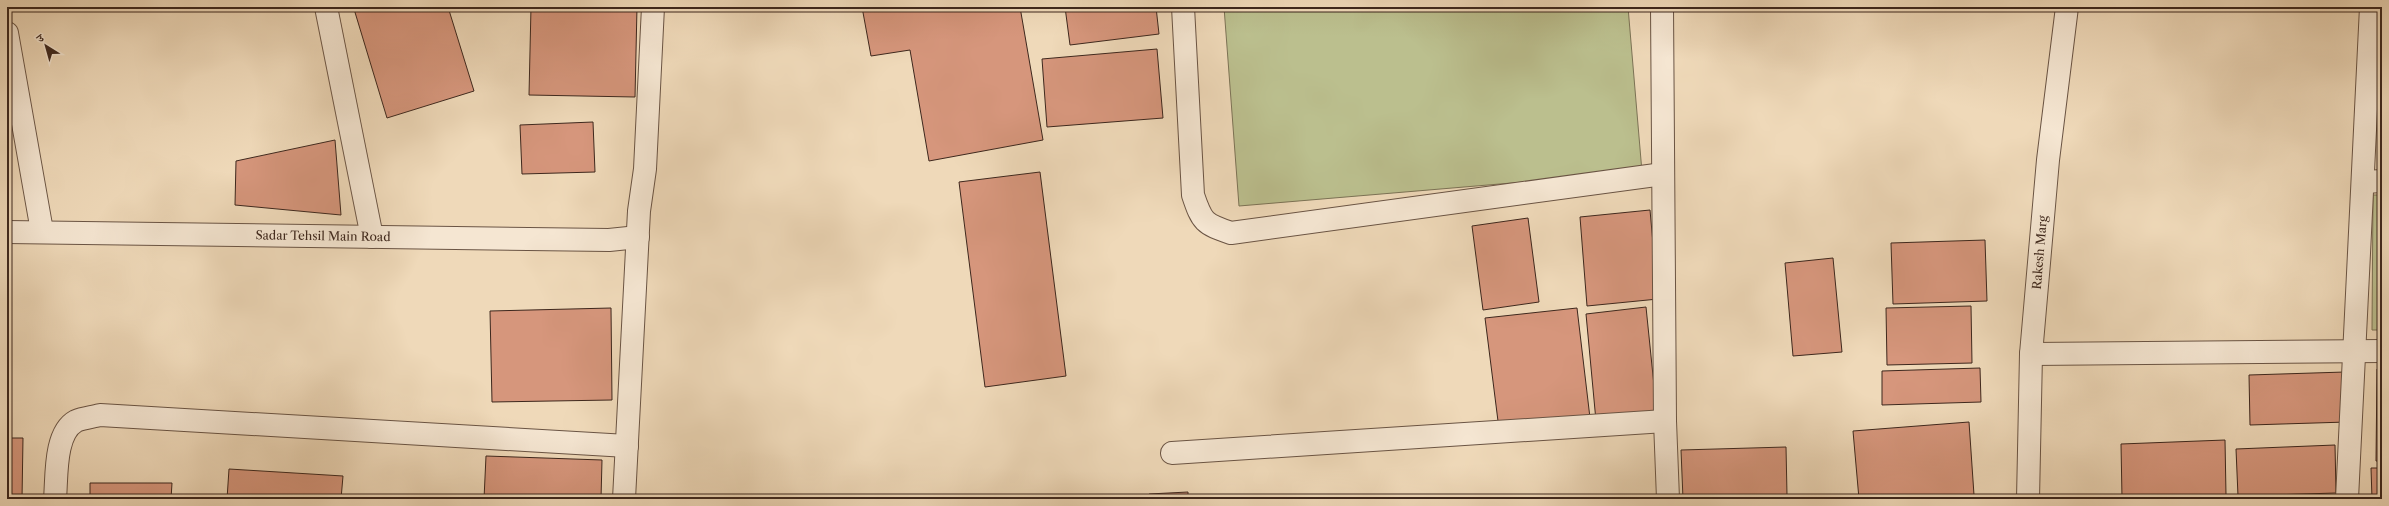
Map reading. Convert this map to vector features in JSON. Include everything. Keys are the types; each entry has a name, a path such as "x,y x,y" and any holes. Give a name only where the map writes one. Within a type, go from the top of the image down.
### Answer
{"street":[{"path":"326,7 372,237"},
{"path":"624,499 638,237 645,169 652,7"},
{"path":"1183,7 1193,195 1199,212 1209,226 1231,233 1663,174"},
{"path":"1662,7 1668,499"},
{"name":"Rakesh Marg","path":"2028,499 2031,354 2048,160 2067,7"},
{"path":"2347,499 2354,351 2373,181 2371,7"},
{"path":"7,33 42,231"},
{"name":"Sadar Tehsil Main Road","path":"7,232 42,231 602,240 638,237"},
{"path":"2031,354 2382,351"},
{"path":"55,499 58,457 63,435 76,421 100,414 627,446"},
{"path":"1172,453 1666,421"}],"green space":[{"path":"1224,7 1628,7 1642,172 1239,206"},
{"path":"2373,195 2382,195 2382,330 2372,330"}],"building":[{"path":"361,7 448,7 474,91 387,118 354,9"},
{"path":"531,7 637,7 635,97 529,95"},
{"path":"862,7 1020,7 1043,140 929,161 910,50 871,56"},
{"path":"1065,7 1156,7 1159,34 1070,45"},
{"path":"1157,49 1163,118 1047,127 1042,59"},
{"path":"593,122 595,172 522,174 520,125"},
{"path":"335,140 341,215 235,205 236,161"},
{"path":"1040,172 1066,376 985,387 959,182"},
{"path":"1650,210 1658,299 1587,306 1580,217"},
{"path":"1528,218 1539,302 1483,310 1472,226"},
{"path":"1985,240 1987,301 1893,304 1891,243"},
{"path":"1833,258 1842,352 1793,356 1785,263"},
{"path":"1971,306 1972,363 1887,365 1886,308"},
{"path":"1646,307 1657,415 1596,421 1586,314"},
{"path":"611,308 612,400 492,402 490,311"},
{"path":"1577,308 1590,418 1499,429 1485,318"},
{"path":"1980,368 1981,402 1882,405 1882,371"},
{"path":"2382,368 2382,461 2376,461 2377,369"},
{"path":"2345,372 2347,422 2250,425 2249,375"},
{"path":"1969,422 1974,495 1926,499 1859,499 1853,431"},
{"path":"7,438 23,438 22,499 7,499"},
{"path":"2225,440 2226,495 2122,498 2121,444"},
{"path":"2335,445 2336,493 2238,496 2236,449"},
{"path":"1786,447 1787,495 1683,499 1681,450"},
{"path":"486,456 602,460 601,499 484,499"},
{"path":"2371,468 2382,468 2382,499 2372,499"},
{"path":"229,469 343,476 341,499 227,499"},
{"path":"90,483 172,483 171,499 90,499"},
{"path":"1188,492 1188,499 1149,499 1149,494"}]}
